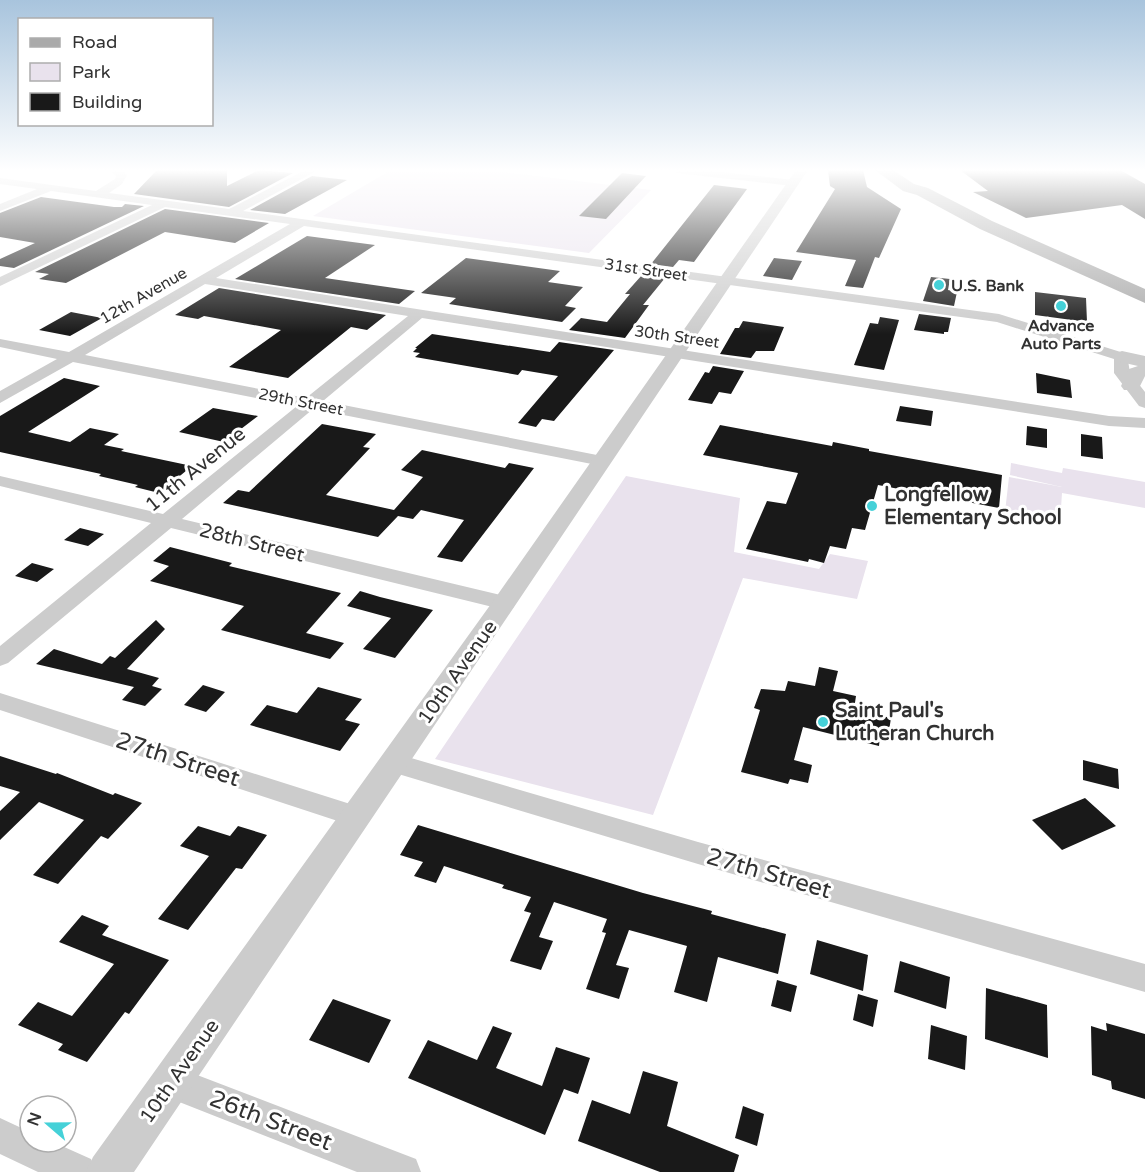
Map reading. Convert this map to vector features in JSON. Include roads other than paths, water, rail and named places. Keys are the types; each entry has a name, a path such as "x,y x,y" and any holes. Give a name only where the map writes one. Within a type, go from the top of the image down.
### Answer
{"main road":[{"path":"985,225 1145,297"}],"street":[{"path":"0,282 120,225"},
{"name":"12th Avenue","path":"0,398 298,225"},
{"name":"31st Street","path":"323,225 999,318 1122,357 1145,362"},
{"name":"10th Avenue","path":"108,1172 505,603 765,225"},
{"name":"30th Street","path":"204,280 1108,421 1145,423"},
{"name":"11th Avenue","path":"0,658 419,314"},
{"name":"29th Street","path":"0,343 603,461"},
{"path":"1122,357 1122,373 1145,403"},
{"path":"1131,387 1136,373 1145,370"},
{"name":"28th Street","path":"0,481 505,603"},
{"name":"27th Street","path":"0,701 356,816"},
{"name":"27th Street","path":"393,763 710,856 1145,978"},
{"name":"26th Street","path":"171,1082 403,1172"},
{"path":"0,1136 78,1172"}],"place":[{"name":"U.S. Bank","path":"939,285"},
{"name":"Advance Auto Parts","path":"1061,306"},
{"name":"Longfellow Elementary School","path":"872,506"},
{"name":"Saint Paul's Lutheran Church","path":"823,722"}]}
